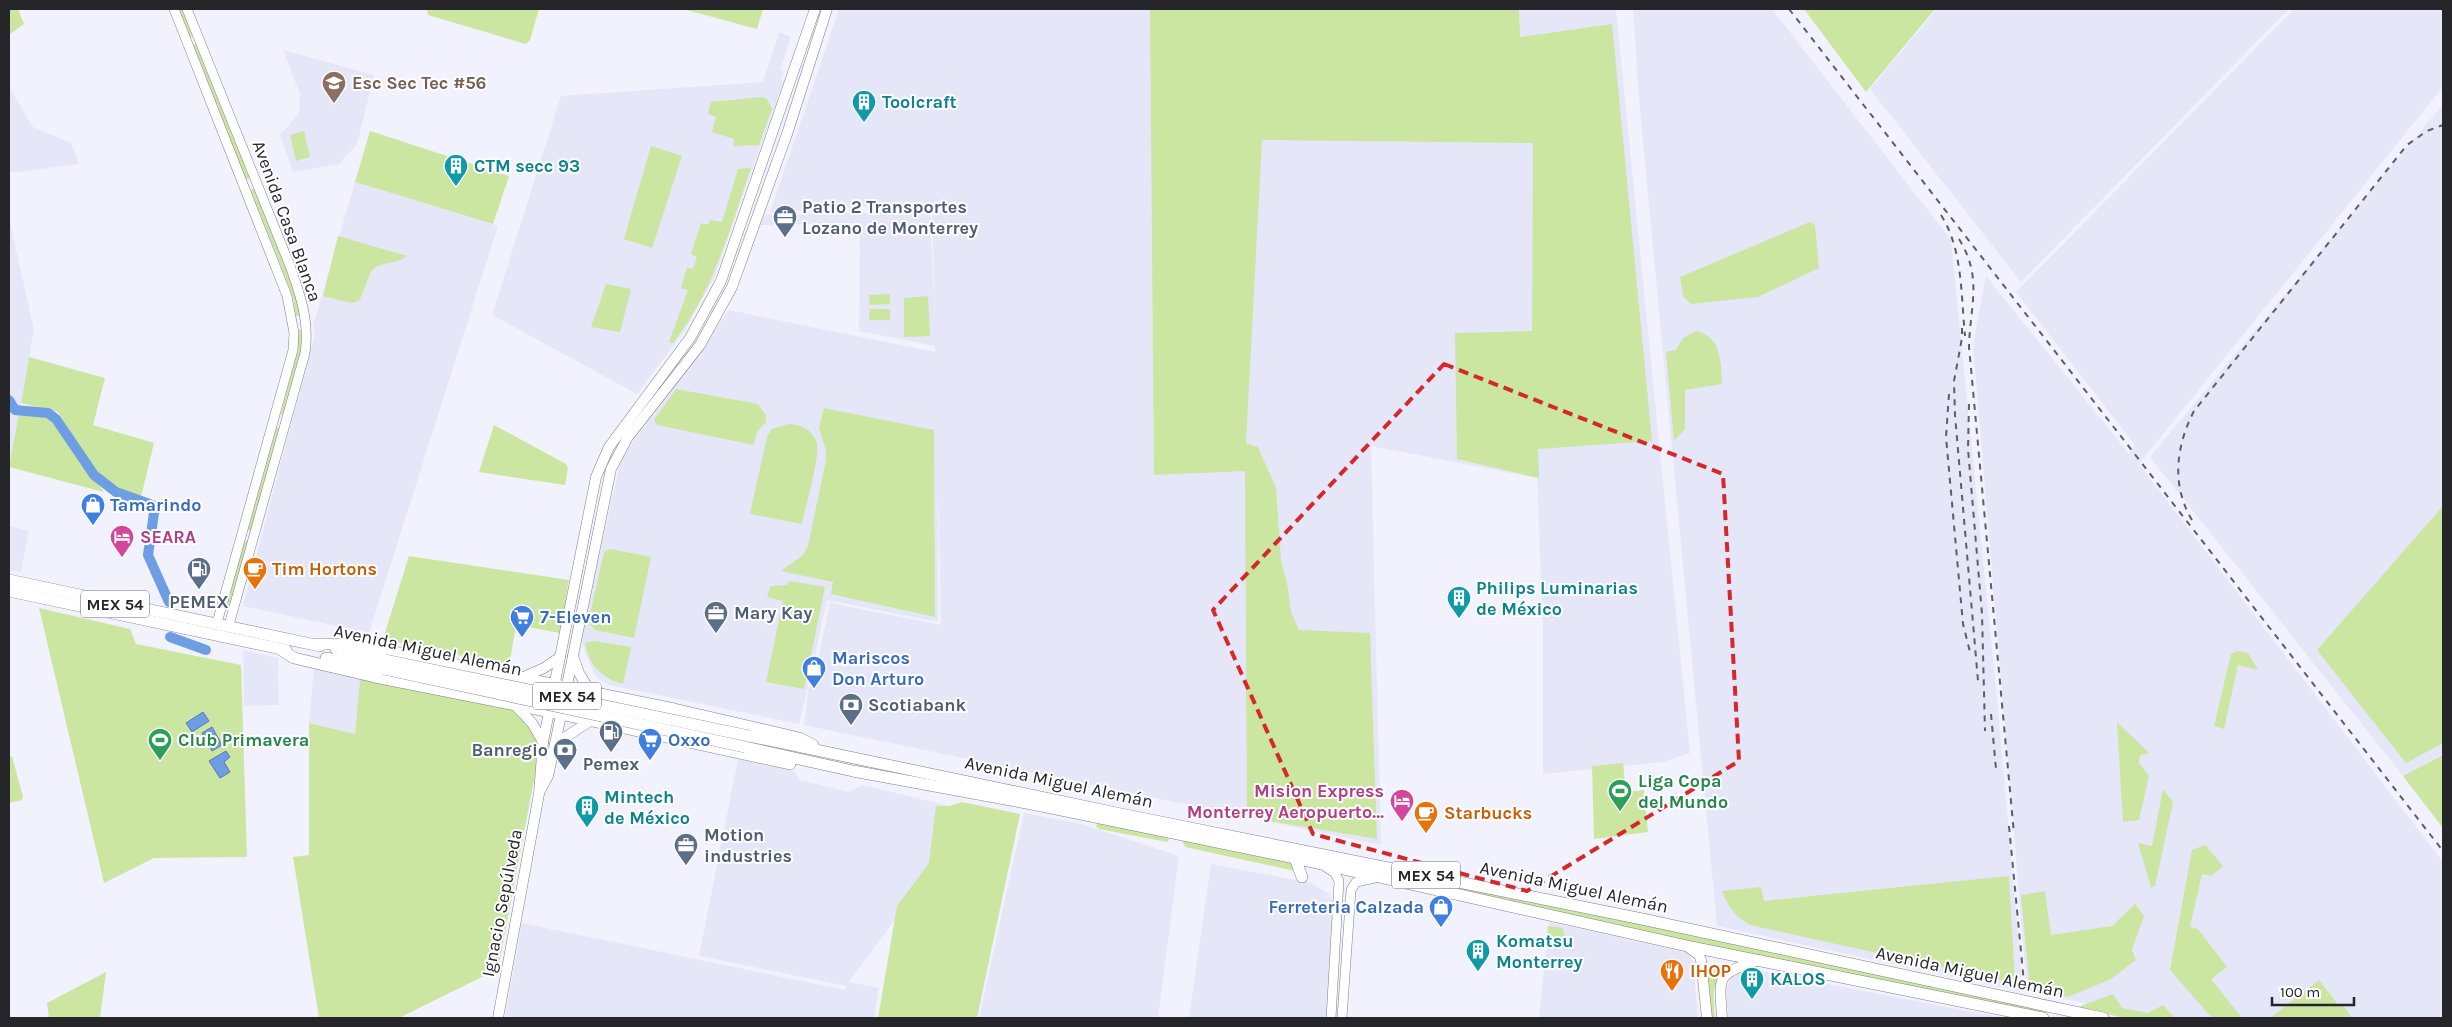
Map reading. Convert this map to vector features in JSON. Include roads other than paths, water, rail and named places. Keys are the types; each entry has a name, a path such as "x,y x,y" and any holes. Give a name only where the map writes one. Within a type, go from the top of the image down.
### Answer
{"highway":[{"name":"Avenida Miguel Alemán","path":"9,580 134,608 230,625 313,644 385,664 747,741 853,771 1048,807 1296,858 1687,946 1903,992 2043,1018"},
{"name":"Avenida Miguel Alemán","path":"9,591 280,649 385,664"},
{"path":"313,644 334,643 369,647 566,689 674,709 799,738 821,750"},
{"path":"280,649 294,658 340,669 519,705 807,768 840,774 853,771"},
{"path":"519,705 531,699 533,691 525,679"},
{"path":"595,722 599,713 600,703 608,697"},
{"name":"Avenida Miguel Alemán","path":"747,741 821,750 1121,814 1658,922 2103,1018"},
{"path":"1296,858 1302,877"}],"main road":[{"path":"556,713 554,686 593,488 600,463 609,447 690,338 721,281 815,9"},
{"path":"556,713 566,689 608,479 615,458 639,422 700,345 732,287 767,185 787,134 827,9"},
{"path":"763,159 760,181 767,185"},
{"path":"573,656 579,673 591,693"},
{"path":"525,679 560,657"},
{"path":"519,705 543,742"},
{"name":"Ignacio Sepúlveda","path":"498,1018 538,794 543,742 556,713"},
{"name":"Ignacio Sepúlveda","path":"538,794 548,776 555,744 556,713"},
{"path":"555,744 595,722"},
{"path":"1687,946 1701,960 1708,1017"},
{"path":"1722,1018 1720,986 1724,976 1730,970 1759,960"}],"street":[{"name":"Avenida Casa Blanca","path":"174,9 287,296 294,333 293,350 217,623"},
{"name":"Avenida Casa Blanca","path":"187,9 292,273 302,301 306,321 305,353 230,625"},
{"path":"1319,864 1335,873 1339,881 1331,1018"},
{"path":"1342,1018 1351,890 1360,880 1380,878"}],"water":[{"path":"203,712 209,721 192,732 186,723"},
{"path":"212,727 222,745 212,751 202,733"},
{"path":"226,751 230,757 224,762 230,772 220,778 209,761"}],"waterway":[{"path":"9,400 15,410 48,413 56,419 94,475 116,492 155,506 148,555 169,602"},
{"path":"170,637 206,650"}],"railway":[{"path":"1789,9 2443,851"},
{"path":"2192,520 2185,507 2181,493 2178,466 2183,438 2194,411 2407,145 2427,131 2443,125"},
{"path":"1941,215 1948,228 1957,258 1965,336"},
{"path":"1959,239 1971,266 1973,279 1969,347 2014,834"},
{"path":"1962,328 1954,381 1955,415 1978,681"},
{"path":"1949,394 1946,437 1963,624 1970,652"},
{"path":"1969,404 1968,449 1982,614 1985,731"},
{"path":"1991,714 1996,769"},
{"path":"2009,826 2024,983"}],"place":[{"name":"Esc Sec Tec #56","path":"334,104"},
{"name":"Toolcraft","path":"864,123"},
{"name":"CTM secc 93","path":"456,187"},
{"name":"Patio 2 Transportes Lozano de Monterrey","path":"785,238"},
{"name":"Tamarindo","path":"93,526"},
{"name":"SEARA","path":"122,558"},
{"name":"PEMEX","path":"199,590"},
{"name":"Tim Hortons","path":"255,590"},
{"name":"Philips Luminarias de México","path":"1459,619"},
{"name":"Mary Kay","path":"716,634"},
{"name":"7-Eleven","path":"522,638"},
{"name":"Mariscos Don Arturo","path":"814,689"},
{"name":"Scotiabank","path":"851,726"},
{"name":"Pemex","path":"611,753"},
{"name":"Club Primavera","path":"160,761"},
{"name":"Oxxo","path":"650,761"},
{"name":"Banregio","path":"565,771"},
{"name":"Liga Copa del Mundo","path":"1620,812"},
{"name":"Mision Express Monterrey Aeropuerto…","path":"1402,822"},
{"name":"Mintech de México","path":"587,828"},
{"name":"Starbucks","path":"1426,834"},
{"name":"Motion industries","path":"686,866"},
{"name":"Ferreteria Calzada","path":"1441,928"},
{"name":"Komatsu Monterrey","path":"1478,972"},
{"name":"IHOP","path":"1672,992"},
{"name":"KALOS","path":"1752,1000"}]}
